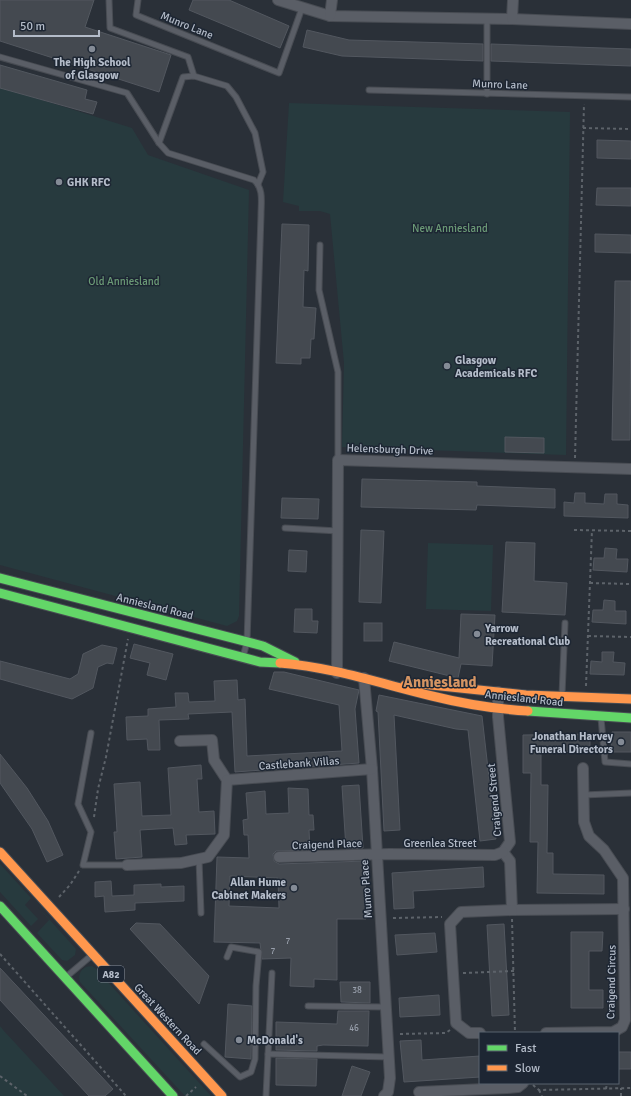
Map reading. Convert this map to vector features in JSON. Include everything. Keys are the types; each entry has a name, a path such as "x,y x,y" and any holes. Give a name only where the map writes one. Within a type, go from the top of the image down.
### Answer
{"street":[{"path":"278,0 330,16 512,19 631,24"},
{"path":"330,16 332,0"},
{"path":"512,19 513,0"},
{"name":"Helensburgh Drive","path":"337,673 338,460 631,469"},
{"name":"Anniesland Road","path":"0,578 263,646 301,665"},
{"name":"Anniesland Road","path":"0,593 130,629 260,662 301,665 364,678 432,696 498,709 631,718"},
{"name":"Munro Place","path":"364,678 372,769 389,1057 390,1078 388,1095"},
{"name":"Anniesland Road","path":"393,685 422,684 498,692 631,699"},
{"name":"Craigend Street","path":"498,692 498,709 510,842 503,852 510,861 512,910"},
{"path":"127,865 181,863 208,858 224,835 227,780 214,760 212,740 180,741"},
{"path":"479,1033 469,1033 458,1026 456,1022 450,924 461,912 624,909 623,878 604,850 589,836 584,822 583,768"},
{"name":"Castlebank Villas","path":"227,780 372,769"},
{"name":"Great Western Road","path":"0,852 222,1096"},
{"name":"Greenlea Street","path":"376,855 495,855 503,852"},
{"name":"Craigend Place","path":"279,857 376,855"},
{"path":"0,906 173,1096"},
{"name":"Craigend Circus","path":"613,1032 622,1027 625,1020 624,909"},
{"path":"419,1092 445,1093 518,1087 522,1084"}],"lane":[{"path":"109,0 110,28 188,57 194,76"},
{"name":"Munro Lane","path":"138,0 136,15 279,73 302,8"},
{"path":"487,19 487,94"},
{"path":"0,57 128,93 159,143 168,153 254,180 258,184 262,194 247,642 243,658"},
{"path":"159,143 183,77 194,76 227,86 236,97 255,133 262,172 258,184"},
{"name":"Munro Lane","path":"369,90 584,97 631,97"},
{"path":"320,245 319,290 338,372 338,460"},
{"path":"285,528 338,531"},
{"path":"562,696 565,623"},
{"path":"601,716 604,762 631,764"},
{"path":"91,733 78,804 91,832 83,865 127,865"},
{"path":"583,795 631,793"},
{"path":"199,859 201,913"},
{"path":"204,1044 240,1077 251,1072 255,1059 258,952 231,948 227,957"},
{"path":"66,978 93,954"},
{"path":"266,1096 272,973"},
{"path":"308,1006 386,1007"},
{"path":"268,1054 389,1057"}],"path":[{"path":"575,467 584,97"},
{"path":"583,128 631,129"},
{"path":"574,530 631,531"},
{"path":"585,697 592,530"},
{"path":"590,583 631,584"},
{"path":"91,832 98,789 106,757 130,629"},
{"path":"588,636 631,637"},
{"path":"55,901 70,885 83,865"},
{"path":"512,910 515,1032"},
{"path":"393,918 439,916 453,920"},
{"path":"0,954 126,1096"},
{"path":"453,973 514,971"},
{"path":"400,1034 446,1032 458,1026"},
{"path":"0,1076 27,1096"},
{"path":"530,1084 538,1090 542,1096"},
{"path":"606,1089 607,1084"},
{"path":"621,1088 621,1096"},
{"path":"538,1090 631,1088"}],"green space":[{"name":"Old Anniesland","path":"0,87 132,128 148,155 249,190 239,616 237,621 227,626 0,565"},
{"name":"New Anniesland","path":"289,103 570,112 566,455 342,447 344,363 330,214 320,211 299,211 299,206 283,202"},
{"path":"428,543 493,545 491,611 426,609"},
{"path":"0,864 31,898 25,905 38,919 31,926 0,892"},
{"path":"38,907 76,949 75,955 67,961 62,960 37,933 49,920"},
{"path":"92,966 211,1096 185,1096 80,982 79,976 83,969"},
{"path":"0,1026 4,1031 64,1096 0,1096"}],"building":[{"name":"The High School of Glasgow","path":"0,0 94,0 85,27 171,55 159,92 0,41"},
{"path":"193,0 229,0 289,26 280,48 189,10"},
{"path":"307,30 349,40 483,44 483,61 342,56 303,47"},
{"path":"491,44 631,49 631,66 491,61"},
{"path":"0,65 87,90 85,99 97,102 93,114 0,88"},
{"path":"597,140 631,141 631,159 597,158"},
{"path":"597,188 631,188 631,206 596,205"},
{"path":"282,224 309,225 308,271 304,270 303,307 316,308 314,339 311,339 310,358 301,358 301,364 276,363"},
{"path":"595,234 631,235 631,253 595,252"},
{"path":"615,281 631,281 630,440 612,440"},
{"path":"505,437 544,438 544,453 505,452"},
{"path":"362,479 477,482 477,486 555,489 555,508 477,505 476,510 361,507"},
{"path":"575,493 585,493 585,503 604,504 605,494 617,494 617,504 628,505 628,518 564,516 564,502 574,503"},
{"path":"282,498 319,499 318,519 281,518"},
{"path":"361,530 384,531 381,603 359,602"},
{"path":"506,542 535,543 534,581 567,583 565,615 502,612"},
{"path":"605,548 617,549 616,559 628,559 627,572 593,570 594,558 604,558"},
{"path":"289,550 307,551 306,572 288,571"},
{"path":"604,600 615,601 615,611 626,611 626,624 592,622 593,610 603,610"},
{"path":"295,609 312,609 312,621 318,621 317,633 294,632"},
{"path":"461,614 495,615 492,666 461,664 458,678 389,661 394,642 459,658"},
{"path":"364,623 382,623 382,641 364,641"},
{"path":"134,644 173,654 166,680 147,675 150,663 130,658"},
{"path":"102,645 117,648 113,664 107,663 98,667 93,688 72,699 0,679 0,661 70,679 78,674 83,654"},
{"path":"602,652 614,652 613,662 625,663 624,675 590,674 591,661 602,662"},
{"path":"274,672 284,672 359,690 355,709 359,763 235,772 232,712 188,714 189,719 159,720 160,750 148,750 147,739 127,740 126,717 148,716 148,709 176,707 175,693 188,693 189,702 215,701 214,681 237,680 238,700 245,699 247,756 342,751 339,705 269,689"},
{"path":"379,695 482,716 496,839 480,841 468,730 456,729 394,715 400,830 384,831 378,712 376,711"},
{"name":"Jonathan Harvey Funeral Directors","path":"612,732 631,732 631,752 611,752"},
{"path":"590,734 590,751 541,752 541,785 548,785 547,853 553,853 553,874 604,875 604,894 537,893 538,842 530,842 531,773 523,773 523,735"},
{"path":"0,754 27,788 48,821 63,855 47,862 32,829 0,783"},
{"path":"201,765 202,779 197,779 199,812 214,811 215,834 186,835 187,844 175,845 173,828 140,830 142,857 116,859 114,832 117,832 114,784 140,782 142,816 171,815 168,768"},
{"path":"359,785 363,848 346,849 342,786"},
{"path":"288,788 308,789 309,815 313,815 314,830 309,830 310,850 276,851 273,854 274,861 279,864 365,861 366,919 337,919 337,980 314,979 314,987 290,986 291,958 262,959 260,943 214,942 217,857 249,858 248,835 244,835 243,820 248,819 246,793 265,791 266,814 289,813","holes":["230,876 278,878 279,908 229,906"]},
{"path":"483,867 484,887 413,891 414,908 394,909 392,873"},
{"path":"111,881 112,896 134,895 134,885 161,884 161,887 184,886 184,901 135,903 135,910 105,912 104,896 95,897 95,882"},
{"path":"136,923 160,924 209,976 199,1004 130,929"},
{"path":"504,924 509,1015 492,1016 487,925"},
{"path":"571,932 603,932 602,951 589,951 589,990 603,990 603,1008 571,1008"},
{"path":"435,933 437,952 397,955 395,935"},
{"path":"0,968 113,1089 105,1096 89,1096 0,1000"},
{"path":"340,982 370,982 370,1003 341,1002"},
{"path":"439,995 440,1015 400,1017 399,998"},
{"name":"McDonald's","path":"228,1004 252,1006 251,1059 225,1057"},
{"path":"338,1011 369,1011 368,1046 323,1045 317,1046 317,1051 276,1050 276,1022 337,1024"},
{"path":"421,1040 422,1060 479,1056 479,1077 404,1082 400,1041"},
{"path":"619,1052 631,1052 631,1069 619,1069"},
{"path":"276,1058 317,1059 316,1086 276,1085"},
{"path":"352,1066 370,1072 361,1096 342,1096"}],"traffic: fast":[{"path":"0,578 263,646 295,662"},
{"path":"0,593 260,662 280,663"},
{"path":"528,711 631,718"},
{"path":"0,906 173,1096"}],"traffic: slow":[{"path":"280,663 319,668 357,676 456,701 528,711"},
{"path":"405,685 422,684 526,695 631,699"},
{"path":"0,852 222,1096"}],"place":[{"name":"The High School of Glasgow","path":"92,49"},
{"name":"GHK RFC","path":"59,182"},
{"name":"Glasgow Academicals RFC","path":"447,366"},
{"name":"Yarrow Recreational Club","path":"477,634"},
{"name":"Jonathan Harvey Funeral Directors","path":"621,742"},
{"name":"Allan Hume Cabinet Makers","path":"294,888"},
{"name":"McDonald's","path":"239,1040"}],"district":[{"name":"Anniesland","path":"440,682"}]}
